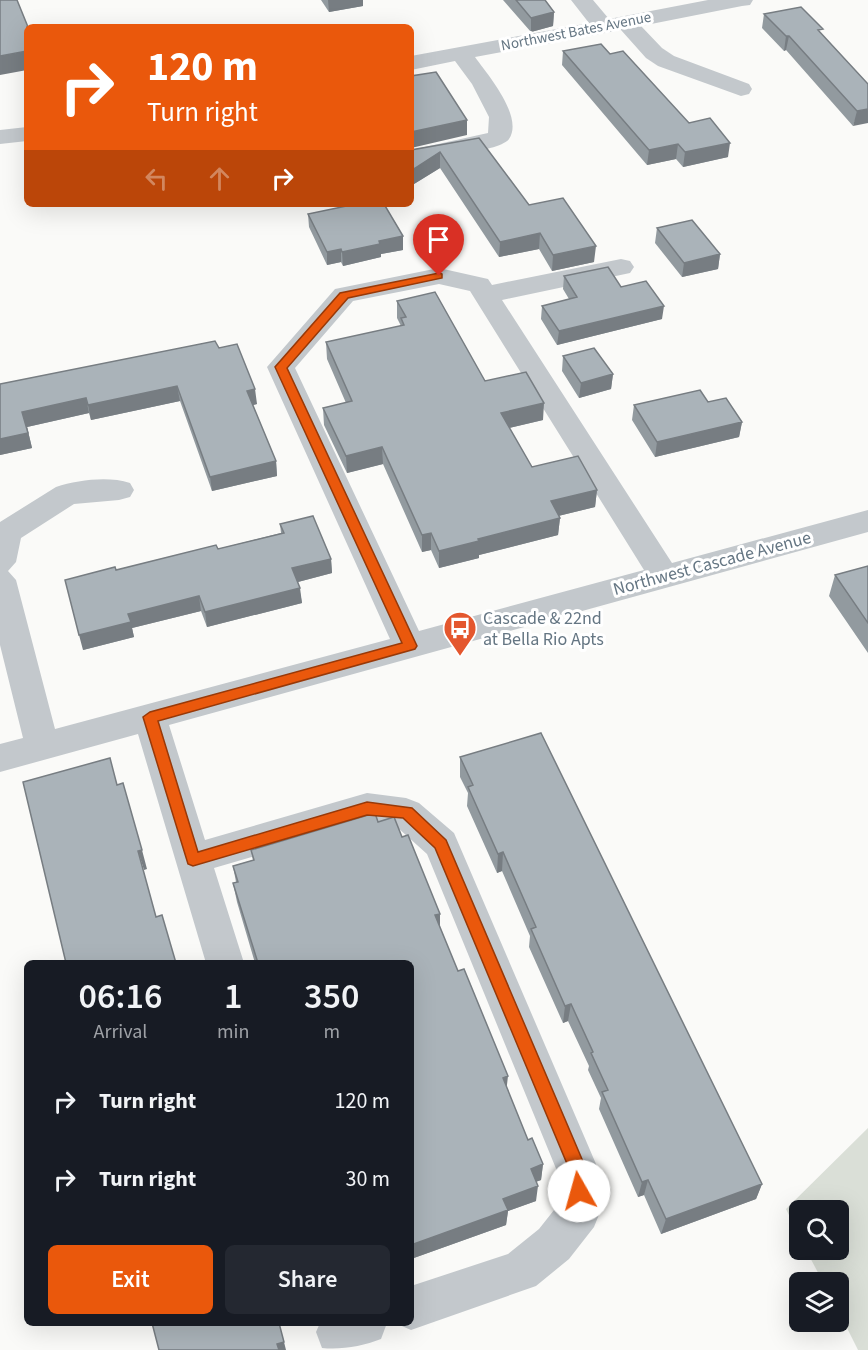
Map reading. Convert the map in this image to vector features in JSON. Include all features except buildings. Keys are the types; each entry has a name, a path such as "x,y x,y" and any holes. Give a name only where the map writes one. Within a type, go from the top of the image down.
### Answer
{"street":[{"path":"582,0 603,26"},
{"name":"Northwest Bates Avenue","path":"414,62 742,0"},
{"path":"626,22 654,53 666,61 741,88"},
{"path":"414,156 474,145 499,137 501,117 483,83 460,53"},
{"path":"0,137 24,134"},
{"path":"486,295 621,267"},
{"path":"410,646 281,367 344,295 439,276 479,285 664,576"},
{"path":"0,562 7,532 67,494 119,490"},
{"name":"Northwest Cascade Avenue","path":"0,758 868,521"},
{"path":"0,580 42,747"},
{"path":"150,717 224,960"},
{"path":"193,859 367,808 406,813 441,844 578,1171 579,1212 555,1244 521,1271 414,1307"}],"shaded area":[{"path":"868,1128 868,1350 858,1350 849,1332 849,1272 818,1272 811,1260 849,1260 849,1200 795,1200"}],"place":[{"name":"Cascade & 22nd at Bella Rio Apts","path":"460,657"}],"route":[{"path":"439,276 344,295 281,367 410,646 150,717 193,859 367,808 406,813 441,844 578,1171 579,1191"}]}
